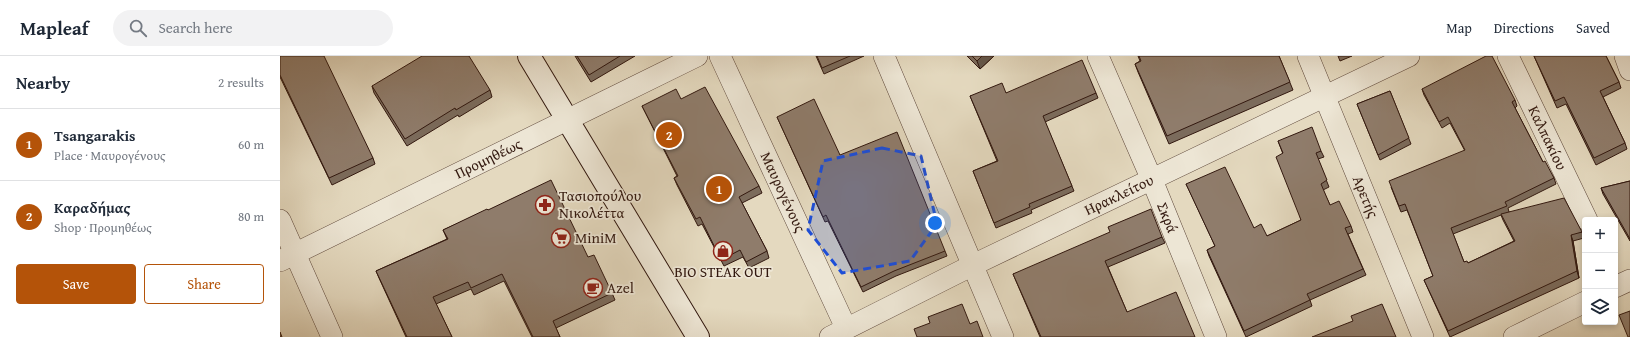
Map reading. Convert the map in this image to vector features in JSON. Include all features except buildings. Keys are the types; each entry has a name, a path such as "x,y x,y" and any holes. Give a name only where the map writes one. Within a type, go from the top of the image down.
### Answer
{"main road":[{"path":"529,56 569,120 698,337"}],"street":[{"name":"Προμηθέως","path":"288,258 697,56"},
{"name":"Μαυρογένους","path":"720,56 838,333"},
{"path":"884,56 1002,337"},
{"name":"Σκρά","path":"1098,56 1152,180 1216,337"},
{"name":"Αρετής","path":"1308,56 1423,337"},
{"name":"Ηρακλείτου","path":"838,333 973,265 1409,56"},
{"name":"Καλπακίου","path":"1508,56 1586,217"},
{"path":"1625,56 1630,70"},
{"path":"280,220 288,258 332,337"},
{"path":"1514,337 1582,303"}],"highlighted area":[{"path":"882,148 921,156 937,224 910,261 842,273 808,230 823,161"}],"place":[{"name":"Καραδήμας","path":"669,135"},
{"name":"Tsangarakis","path":"719,189"},
{"name":"Τασιοπούλου Νικολέττα","path":"545,205"},
{"name":"MiniM","path":"561,238"},
{"name":"BIO STEAK OUT","path":"723,251"},
{"name":"Azel","path":"593,288"}]}
